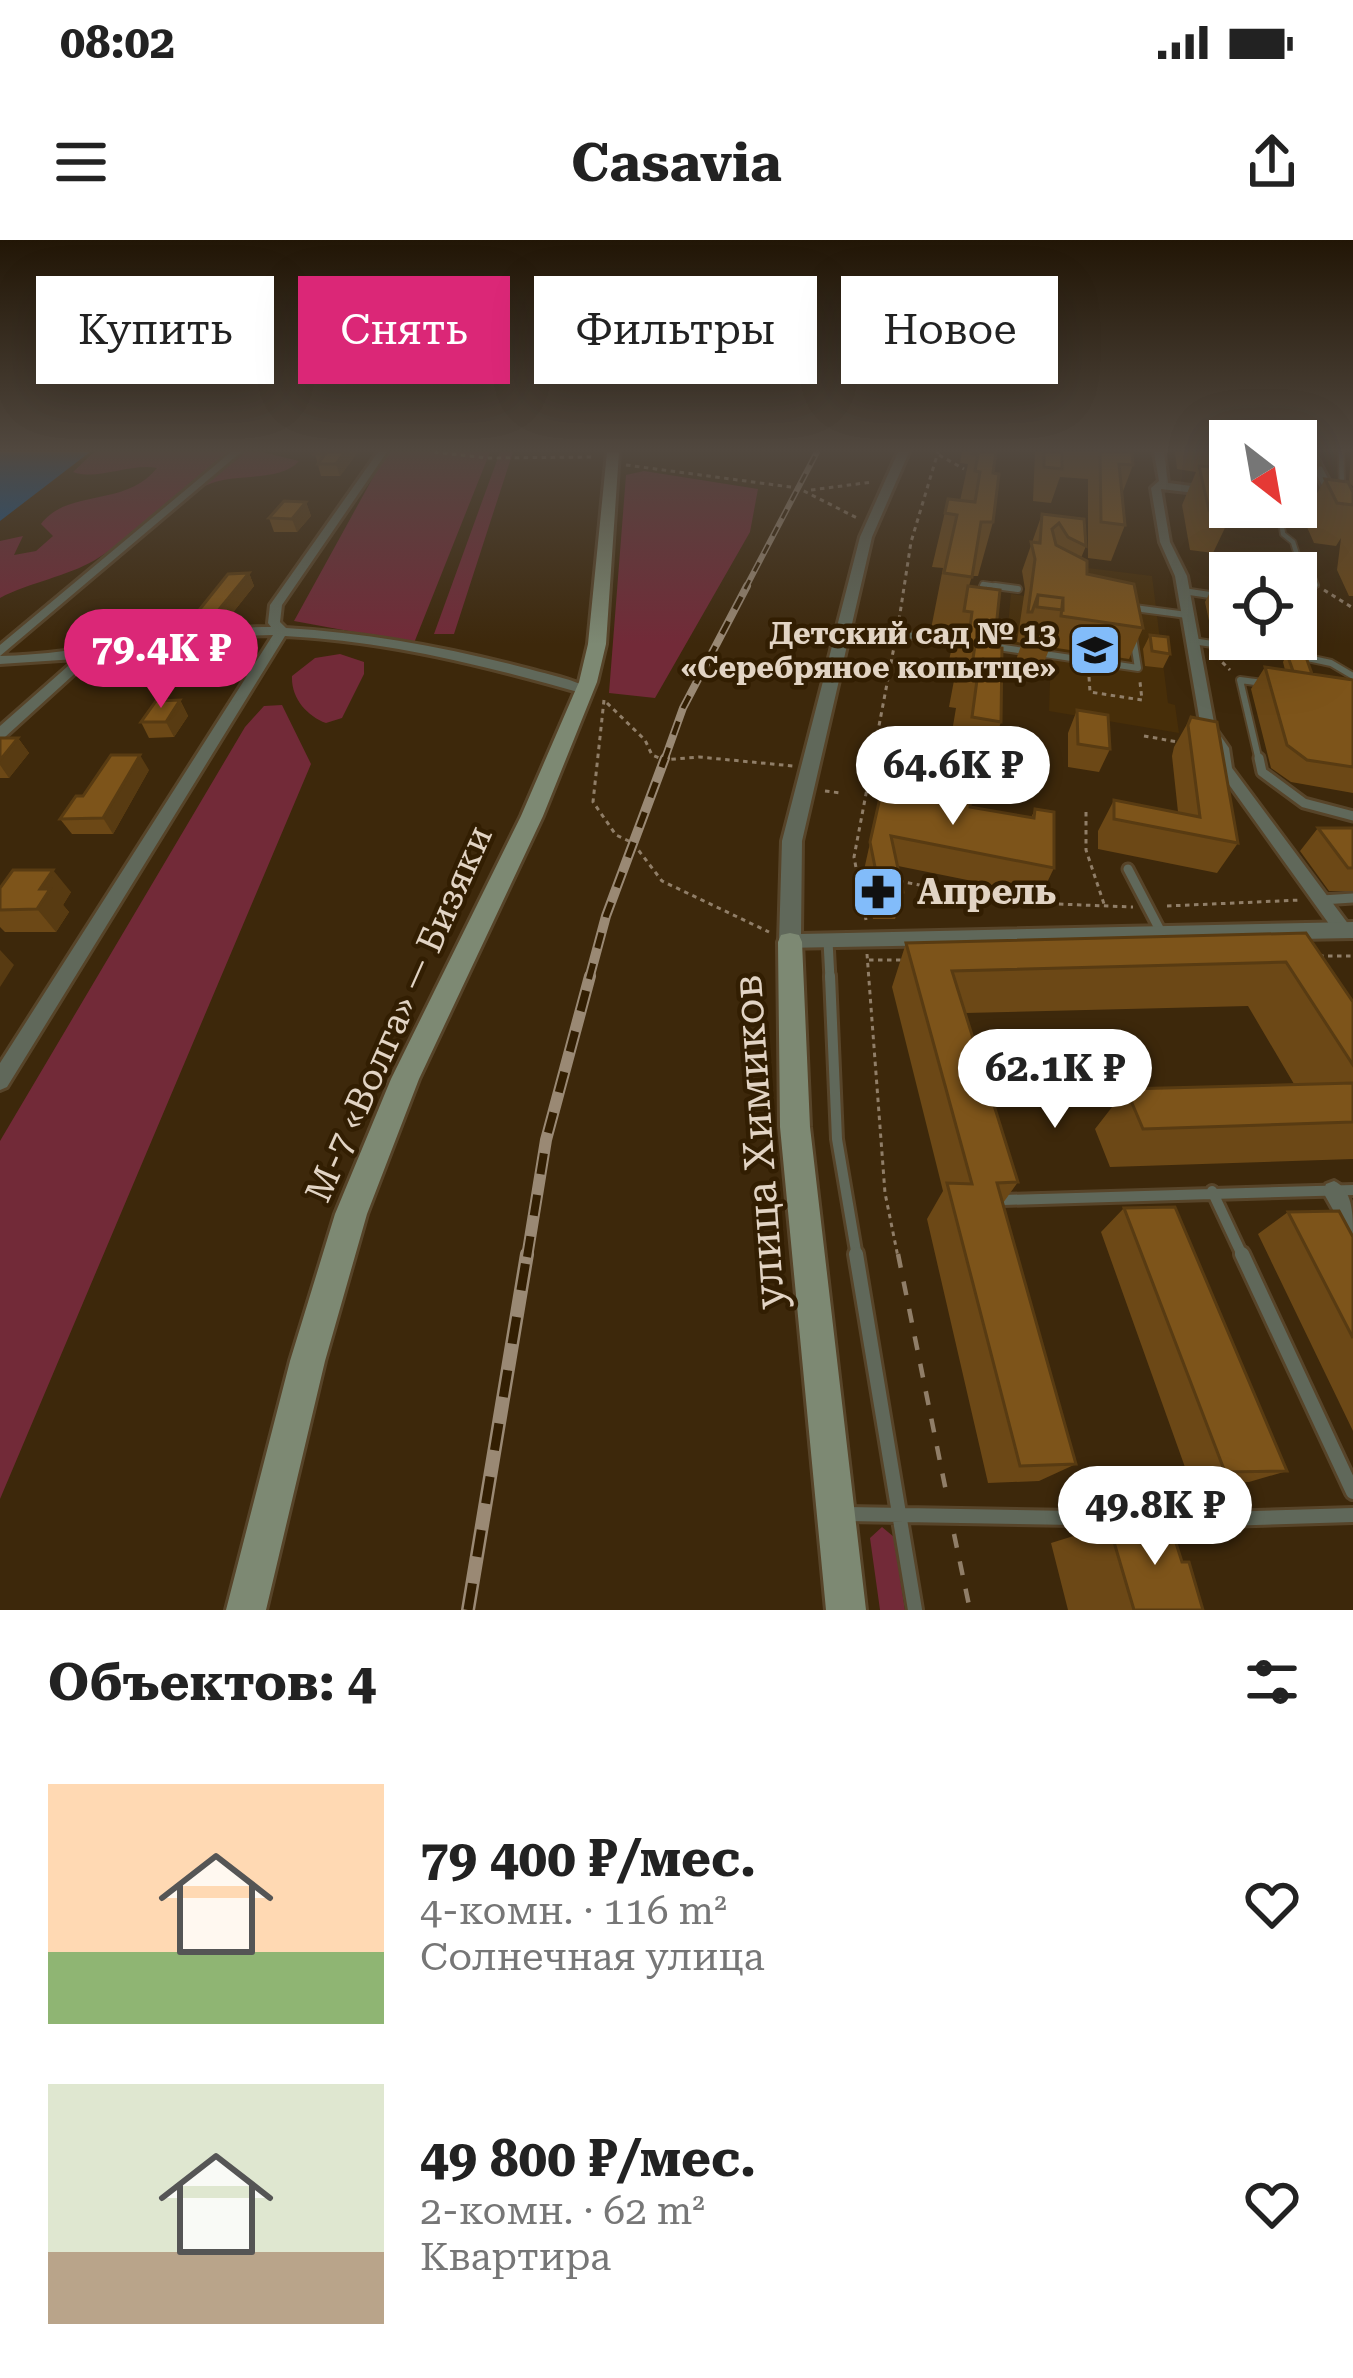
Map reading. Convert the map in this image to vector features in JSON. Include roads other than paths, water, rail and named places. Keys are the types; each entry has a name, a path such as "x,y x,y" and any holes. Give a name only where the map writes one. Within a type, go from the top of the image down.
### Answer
{"main road":[{"name":"М-7 «Волга» — Бизяки","path":"246,1610 309,1357 351,1213 401,1090 585,690 597,644 607,516"},
{"name":"улица Химиков","path":"790,942 795,1127 846,1610"}],"street":[{"path":"0,656 163,516"},
{"path":"282,631 274,622 276,605 338,516"},
{"path":"790,942 792,842 875,516"},
{"path":"1161,516 1183,591 1208,728 1222,748 1226,769 1348,930"},
{"path":"0,656 87,656 230,632 282,631 410,649 545,676 585,690"},
{"path":"0,1082 282,631"},
{"path":"0,734 87,656"},
{"name":"улица Химиков","path":"790,942 828,940 867,950 1162,934 1348,930"},
{"path":"1343,1191 1353,1223"}],"lane":[{"path":"979,604 982,584 1018,590"},
{"path":"1183,591 1209,595"},
{"path":"1109,604 1187,615"},
{"path":"844,628 1138,668 1130,608"},
{"path":"1192,641 1209,643"},
{"path":"1317,660 1353,676"},
{"path":"1285,687 1240,680 1262,772 1304,803 1353,816"},
{"path":"1128,869 1162,934"},
{"path":"1321,900 1353,898"},
{"path":"828,940 837,1139 915,1610"},
{"path":"1003,1200 1343,1191"},
{"path":"1212,1192 1353,1492"},
{"path":"836,1514 900,1511 1146,1519 1353,1515"},
{"path":"1146,1519 1154,1541"}],"railway":[{"path":"745,589 783,516"},
{"path":"664,761 683,708 747,586"},
{"path":"589,979 606,916 665,758"},
{"path":"527,1257 546,1140 590,976"},
{"path":"468,1610 527,1254"}],"place":[{"name":"Детский сад № 13 «Серебряное копытце»","path":"1095,650"},
{"name":"Апрель","path":"878,892"}]}
